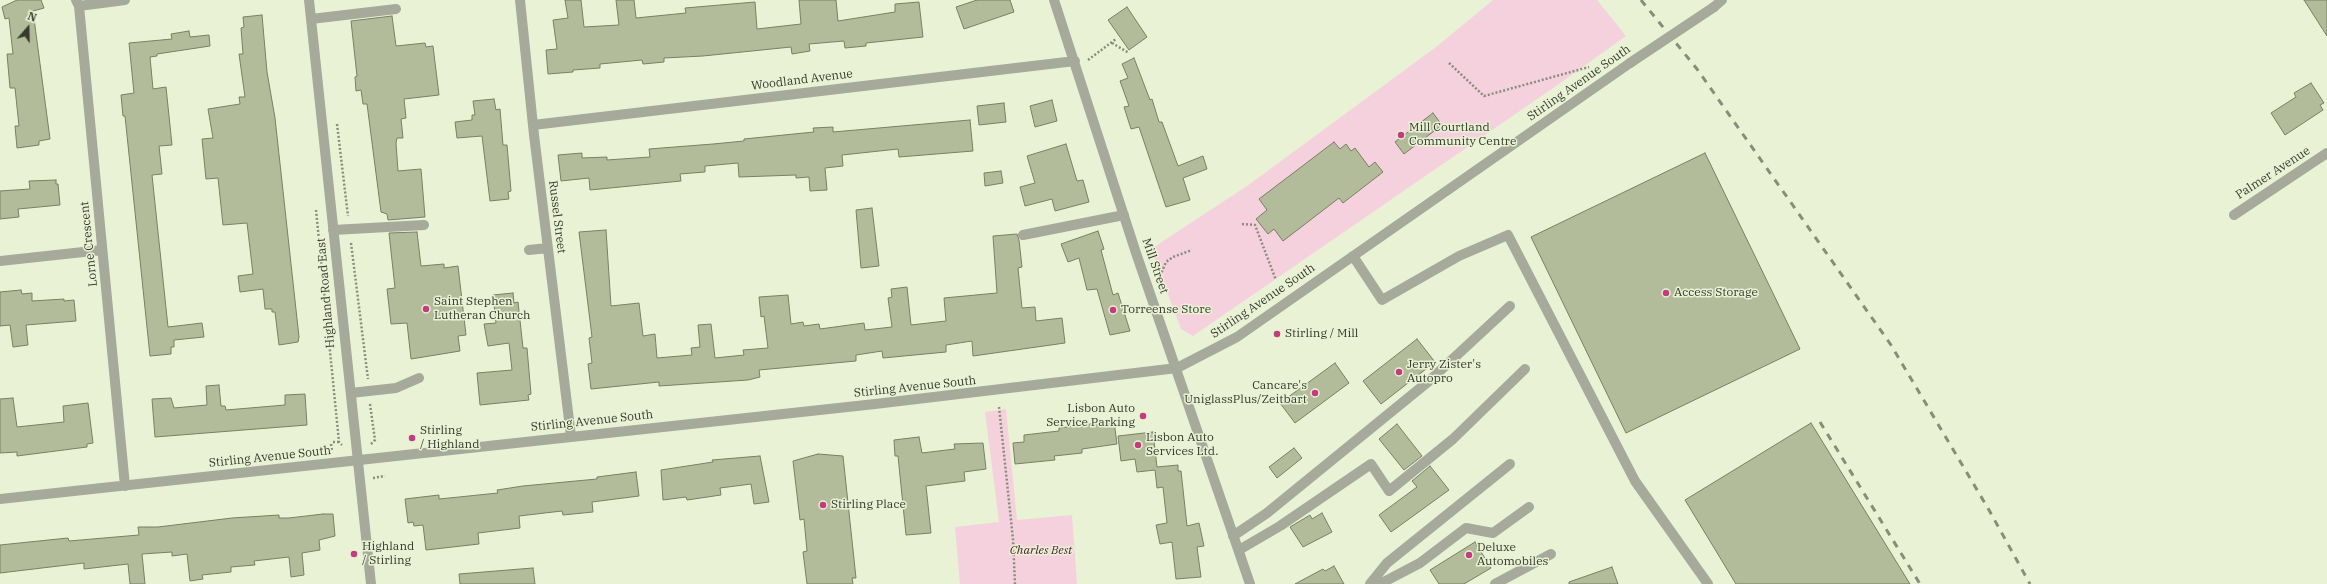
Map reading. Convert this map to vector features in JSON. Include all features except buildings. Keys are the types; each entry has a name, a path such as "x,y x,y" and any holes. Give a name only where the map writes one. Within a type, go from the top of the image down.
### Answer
{"street":[{"path":"78,3 125,0"},
{"name":"Highland Road East","path":"309,0 371,584"},
{"name":"Russel Street","path":"520,0 533,124 571,436"},
{"name":"Mill Street","path":"1054,0 1124,215 1250,584"},
{"name":"Stirling Avenue South","path":"0,499 875,404 1177,368 1237,337 1722,0"},
{"name":"Lorne Crescent","path":"78,3 126,486"},
{"path":"311,19 396,9"},
{"name":"Woodland Avenue","path":"533,124 1075,61"},
{"name":"Palmer Avenue","path":"2234,214 2327,153"},
{"path":"1023,235 1124,215"},
{"path":"333,230 424,225"},
{"path":"1353,256 1382,300 1459,256 1508,235 1635,481 1708,584"},
{"path":"528,250 548,248"},
{"path":"0,261 102,250"},
{"path":"1233,536 1267,513 1429,381 1510,306"},
{"path":"1239,550 1280,526 1371,464 1389,491 1453,439 1525,369"},
{"path":"350,393 396,388 419,378"},
{"path":"1370,584 1387,563 1510,464"},
{"path":"1380,584 1420,563 1466,528 1493,533 1529,508"},
{"path":"1495,584 1551,554"}],"path":[{"path":"1087,61 1116,39"},
{"path":"1112,43 1129,53"},
{"path":"1449,63 1484,96 1589,67"},
{"path":"1242,224 1256,225 1276,280"},
{"path":"1160,276 1166,262 1172,257 1192,250"},
{"path":"999,407 1013,539 1015,584"}],"green space":[{"name":"Mill Courtland Community Centre","path":"1493,0 1597,0 1626,36 1559,84 1193,336 1181,329 1151,249 1247,186 1436,47"},
{"name":"Charles Best","path":"1006,409 1017,520 1072,515 1077,584 960,584 955,527 999,522 985,412"}],"railway":[{"path":"1641,0 1697,69 1891,345 1989,510 2030,584"},
{"path":"1820,422 1920,584"}],"place":[{"name":"Mill Courtland Community Centre","path":"1401,135"},
{"name":"Access Storage","path":"1666,293"},
{"name":"Saint Stephen Lutheran Church","path":"426,309"},
{"name":"Torreense Store","path":"1113,310"},
{"name":"Stirling / Mill","path":"1277,334"},
{"name":"Jerry Zister's Autopro","path":"1399,372"},
{"name":"Cancare's UniglassPlus/Zeitbart","path":"1315,393"},
{"name":"Lisbon Auto Service Parking","path":"1143,416"},
{"name":"Stirling / Highland","path":"412,438"},
{"name":"Lisbon Auto Services Ltd.","path":"1138,445"},
{"name":"Stirling Place","path":"823,505"},
{"name":"Highland / Stirling","path":"354,554"},
{"name":"Deluxe Automobiles","path":"1469,555"}]}
